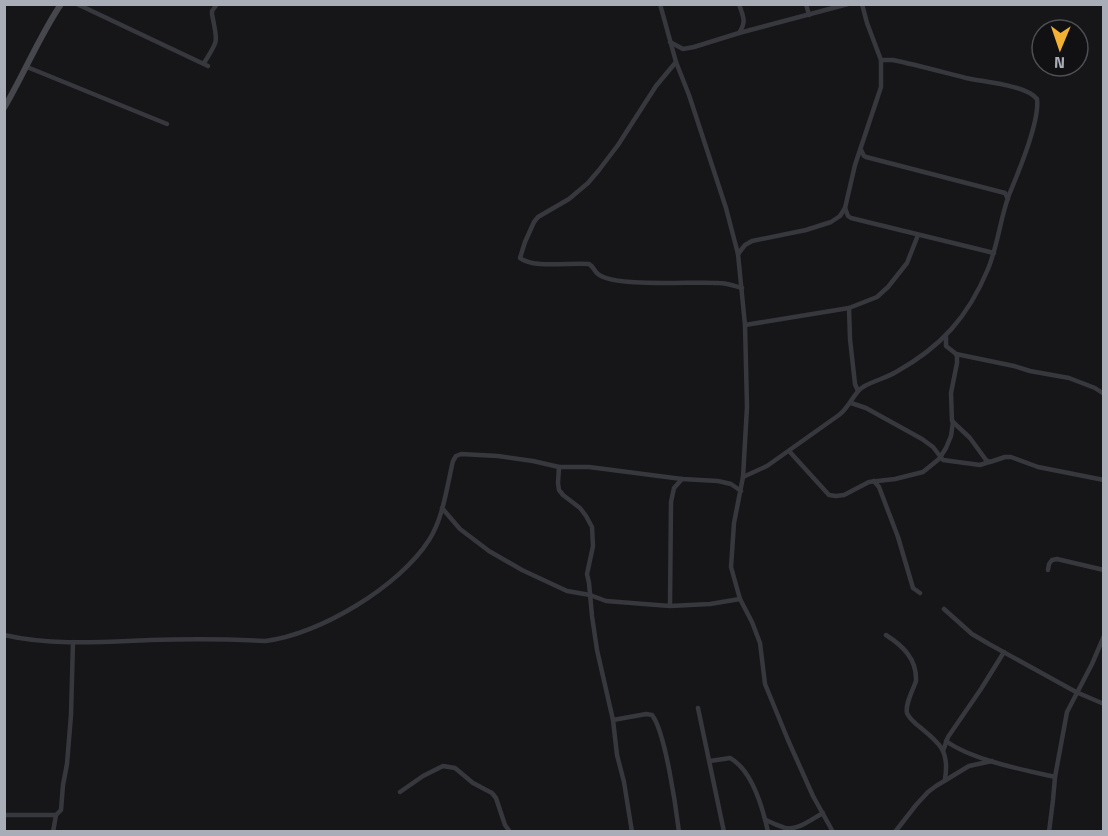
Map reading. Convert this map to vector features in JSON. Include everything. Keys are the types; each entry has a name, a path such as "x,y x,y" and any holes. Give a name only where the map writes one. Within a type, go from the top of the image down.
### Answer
{"street":[{"path":"4,108 48,23 61,4"},
{"path":"77,4 206,65 217,37 212,14 217,4"},
{"path":"660,4 670,42 723,198 738,254 745,325 747,407 743,477 734,523 731,567 740,598 760,643 765,684 788,740 822,813 833,831"},
{"path":"739,4 745,22 739,33"},
{"path":"806,4 809,15"},
{"path":"742,288 720,283 624,281 601,275 589,264 535,263 522,261 520,258 534,222 538,217 569,199 588,183 683,49 848,4"},
{"path":"738,254 745,245 752,241 806,230 831,222 840,216 845,208 860,148 881,87 882,74 881,60 860,5"},
{"path":"670,42 683,49"},
{"path":"743,477 767,466 839,415 863,387 910,364 945,337 971,304 994,253 1008,199 1029,140 1037,99 1034,95 1014,87 893,60 881,60"},
{"path":"27,67 167,124"},
{"path":"860,148 866,157 1005,193 1008,199"},
{"path":"845,208 851,218 994,253"},
{"path":"745,325 849,308 877,297 907,263 918,235"},
{"path":"849,308 850,339 855,384 858,391"},
{"path":"945,337 946,345 956,354 1069,378 1104,394"},
{"path":"789,451 831,496 844,495 869,482 923,472 941,457 951,436 953,422 951,393 957,363 956,354"},
{"path":"851,403 866,408 922,439 933,447 943,460 980,465 1011,457 1038,467 1104,480"},
{"path":"953,422 990,462"},
{"path":"4,635 23,639 73,642 265,641 302,632 349,609 382,588 416,557 436,527 453,461 461,454 498,456 559,467 589,467 682,479 726,482 741,491"},
{"path":"559,467 559,490 580,508 592,527 592,546 587,574 592,616 632,831"},
{"path":"670,606 671,502 674,488 682,479"},
{"path":"874,481 879,487 898,537 913,588 920,593"},
{"path":"441,507 460,529 489,551 561,589 606,601 670,606 710,604 740,598"},
{"path":"1048,570 1052,560 1057,559 1104,570"},
{"path":"944,609 972,634 1076,692 1104,704"},
{"path":"886,635 904,648 911,657 916,681 907,712 909,717 943,751 947,763 945,779"},
{"path":"1049,831 1055,777 1067,712 1104,636"},
{"path":"53,831 56,815 61,810 67,764 73,642"},
{"path":"943,751 948,737 1004,652"},
{"path":"698,708 724,831"},
{"path":"613,720 646,714 655,718 672,786 679,831"},
{"path":"946,741 962,750 992,761 1055,777"},
{"path":"710,761 730,758 739,765 754,788 768,831"},
{"path":"895,831 928,792 945,779 969,766 992,761"},
{"path":"400,792 443,766 455,768 473,783 492,793 510,831"},
{"path":"766,820 791,829 822,813"},
{"path":"4,815 56,815"}]}
